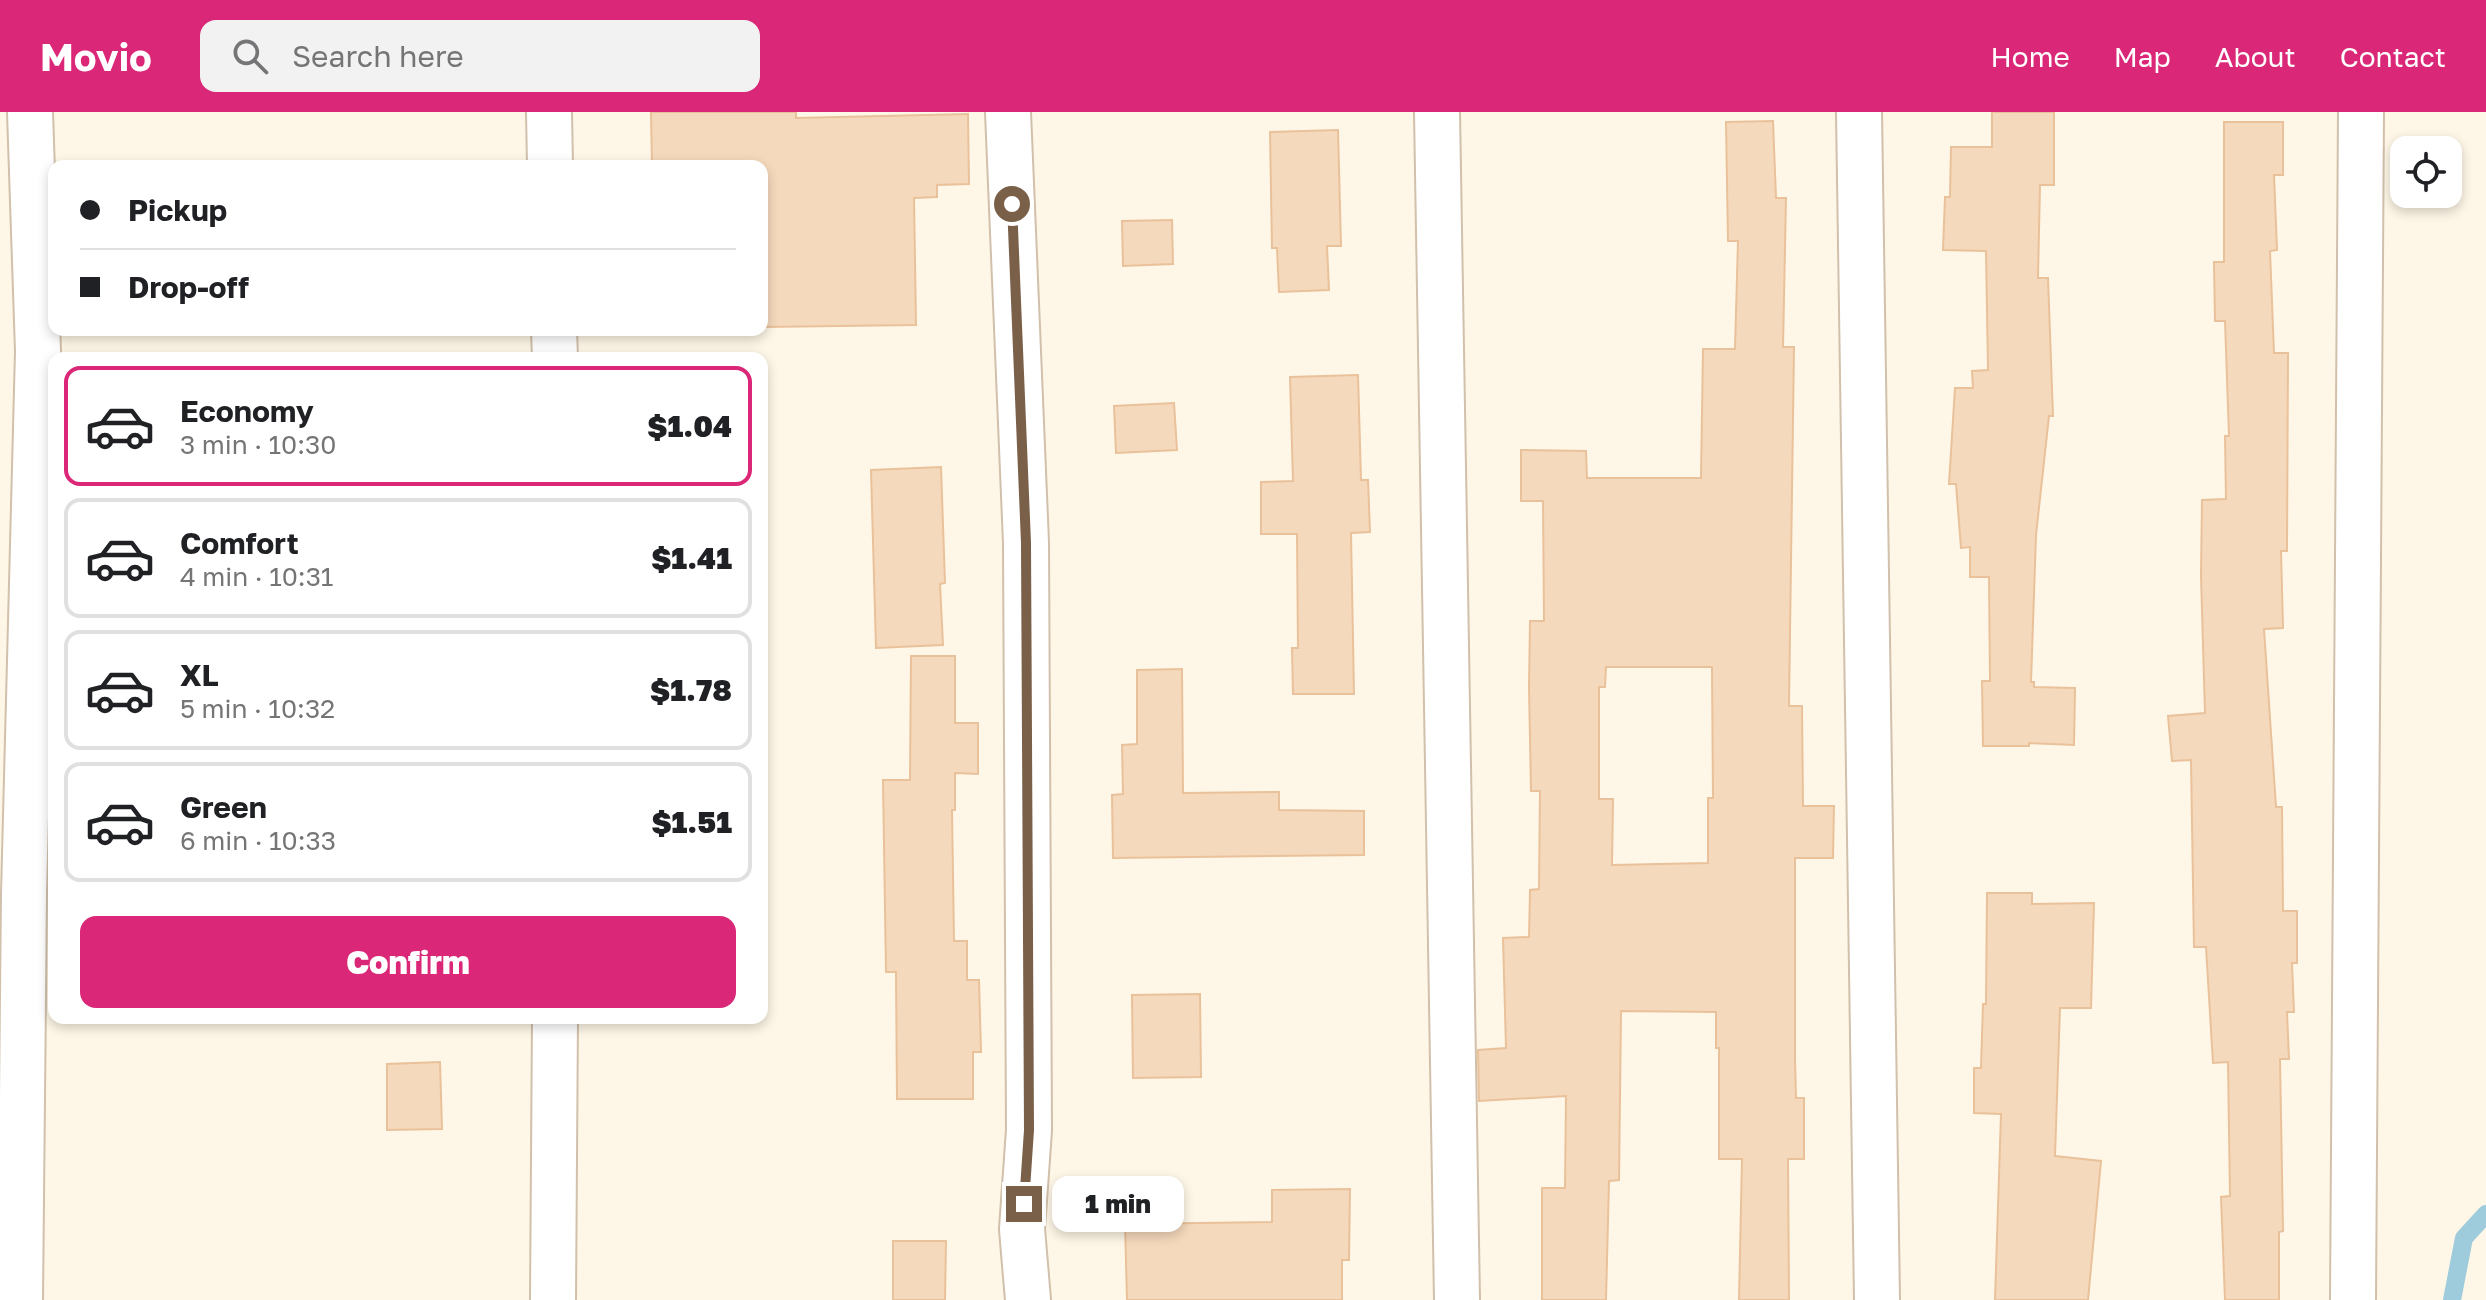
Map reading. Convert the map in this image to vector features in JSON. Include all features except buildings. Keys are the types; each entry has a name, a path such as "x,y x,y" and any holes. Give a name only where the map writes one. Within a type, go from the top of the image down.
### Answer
{"street":[{"path":"20,1300 24,894 38,351 30,112"},
{"path":"549,112 550,160"},
{"path":"1008,112 1026,543 1029,1130 1022,1229 1028,1300"},
{"path":"1437,112 1457,1300"},
{"path":"1859,112 1877,1300"},
{"path":"2353,1300 2361,112"},
{"path":"553,1300 555,1024"}],"waterway":[{"path":"2452,1300 2464,1238 2486,1214"}],"route":[{"path":"1012,204 1026,543 1029,1130 1024,1204"}]}
